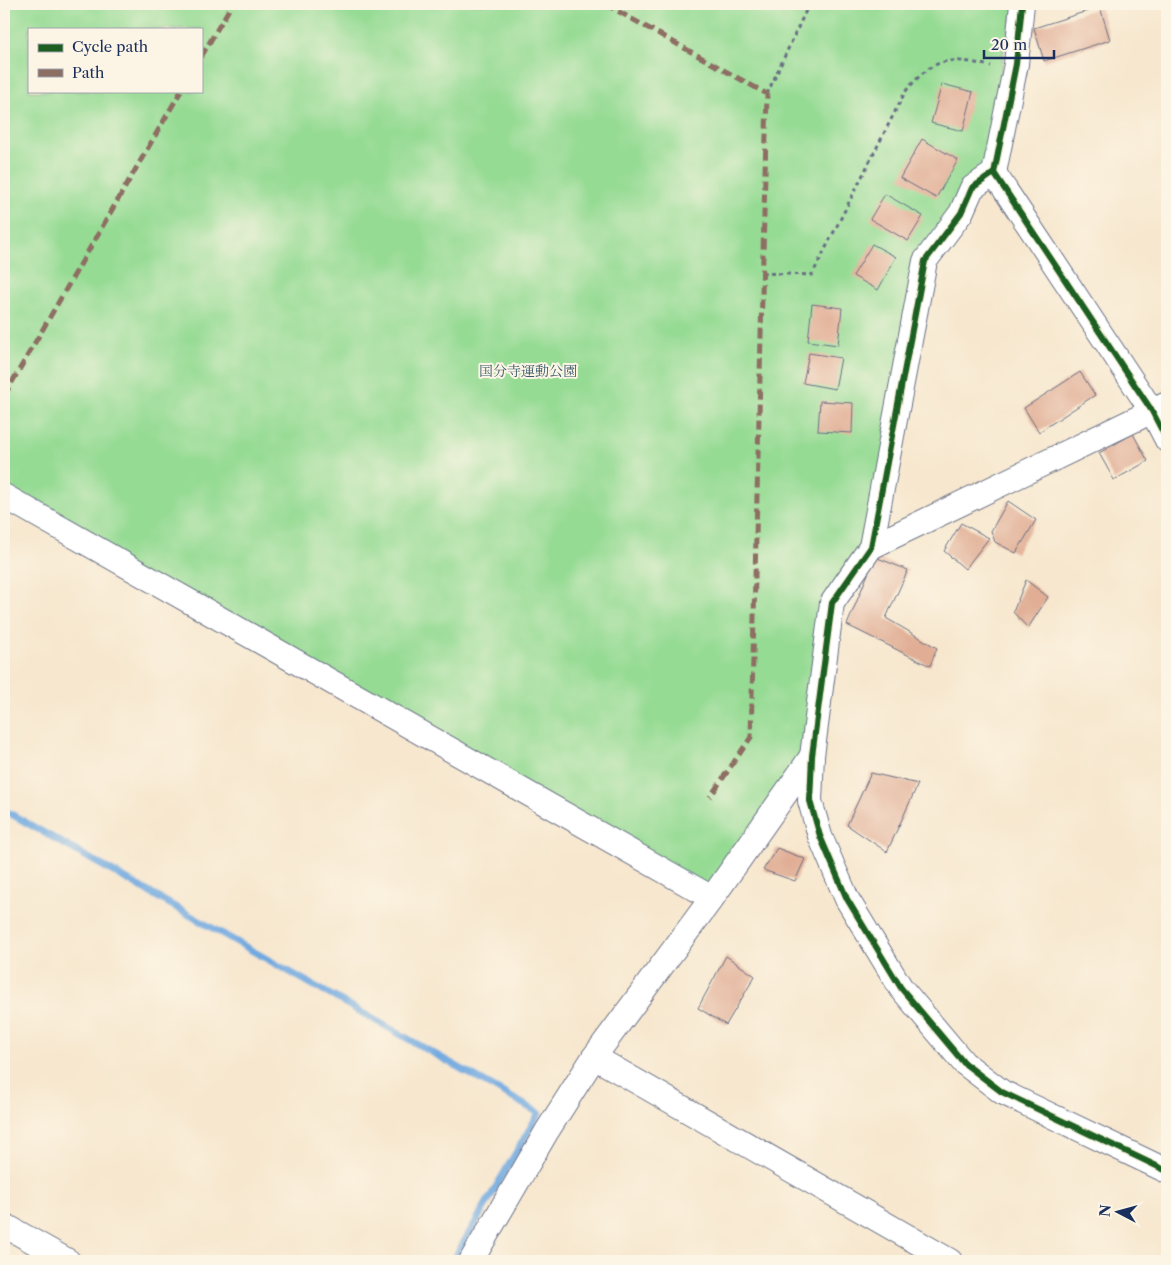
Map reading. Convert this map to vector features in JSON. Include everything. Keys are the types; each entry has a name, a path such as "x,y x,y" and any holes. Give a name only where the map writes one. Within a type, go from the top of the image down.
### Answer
{"street":[{"path":"1022,4 1016,64 994,173 972,188 961,214 925,261 871,547 832,603 812,756 810,801 820,836 847,899 901,988 964,1063 1002,1092 1167,1171"},
{"path":"994,173 1160,408 1167,440"},
{"path":"871,547 1160,408"},
{"path":"4,496 712,898"},
{"path":"471,1261 547,1131 594,1056 712,898 812,756"},
{"path":"594,1056 950,1261"},
{"path":"4,1225 68,1261"}],"path":[{"path":"767,94 810,4"},
{"path":"762,272 812,276 905,92 921,73 940,62 962,59 995,66"}],"green space":[{"name":"国分寺運動公園","path":"4,4 1016,4 1003,54 994,173 925,261 871,547 832,603 812,756 712,898 4,496"}],"building":[{"path":"1100,7 1110,40 1044,61 1034,28"},
{"path":"942,84 973,92 963,131 931,123"},
{"path":"922,139 958,160 936,198 900,178"},
{"path":"885,194 923,216 908,241 870,219"},
{"path":"872,244 896,257 878,290 853,276"},
{"path":"812,304 842,308 838,345 808,341"},
{"path":"809,353 841,358 835,389 803,383"},
{"path":"1080,372 1095,395 1039,432 1024,408"},
{"path":"820,401 853,403 852,433 818,431"},
{"path":"1133,434 1148,461 1114,480 1099,453"},
{"path":"1008,501 1036,520 1016,553 995,542 991,531"},
{"path":"961,523 989,538 965,569 944,551"},
{"path":"875,557 908,570 886,618 937,648 930,666 847,625"},
{"path":"1026,580 1048,597 1028,628 1013,612"},
{"path":"871,773 918,784 887,852 847,825"},
{"path":"777,848 805,859 795,881 763,870"},
{"path":"726,956 755,976 726,1025 698,1008"}],"waterway":[{"path":"4,810 539,1113 453,1261"}],"marked path":[{"path":"202,55 232,4"},
{"path":"605,4 767,94 751,737 710,797"},
{"path":"4,396 180,92"}],"cycle path":[{"path":"1022,4 1016,64 994,173 972,188 961,213 925,261 871,547 832,603 812,756 810,801 820,836 847,899 901,988 964,1063 1002,1092 1167,1171"},
{"path":"994,173 1152,411 1167,440"}]}
